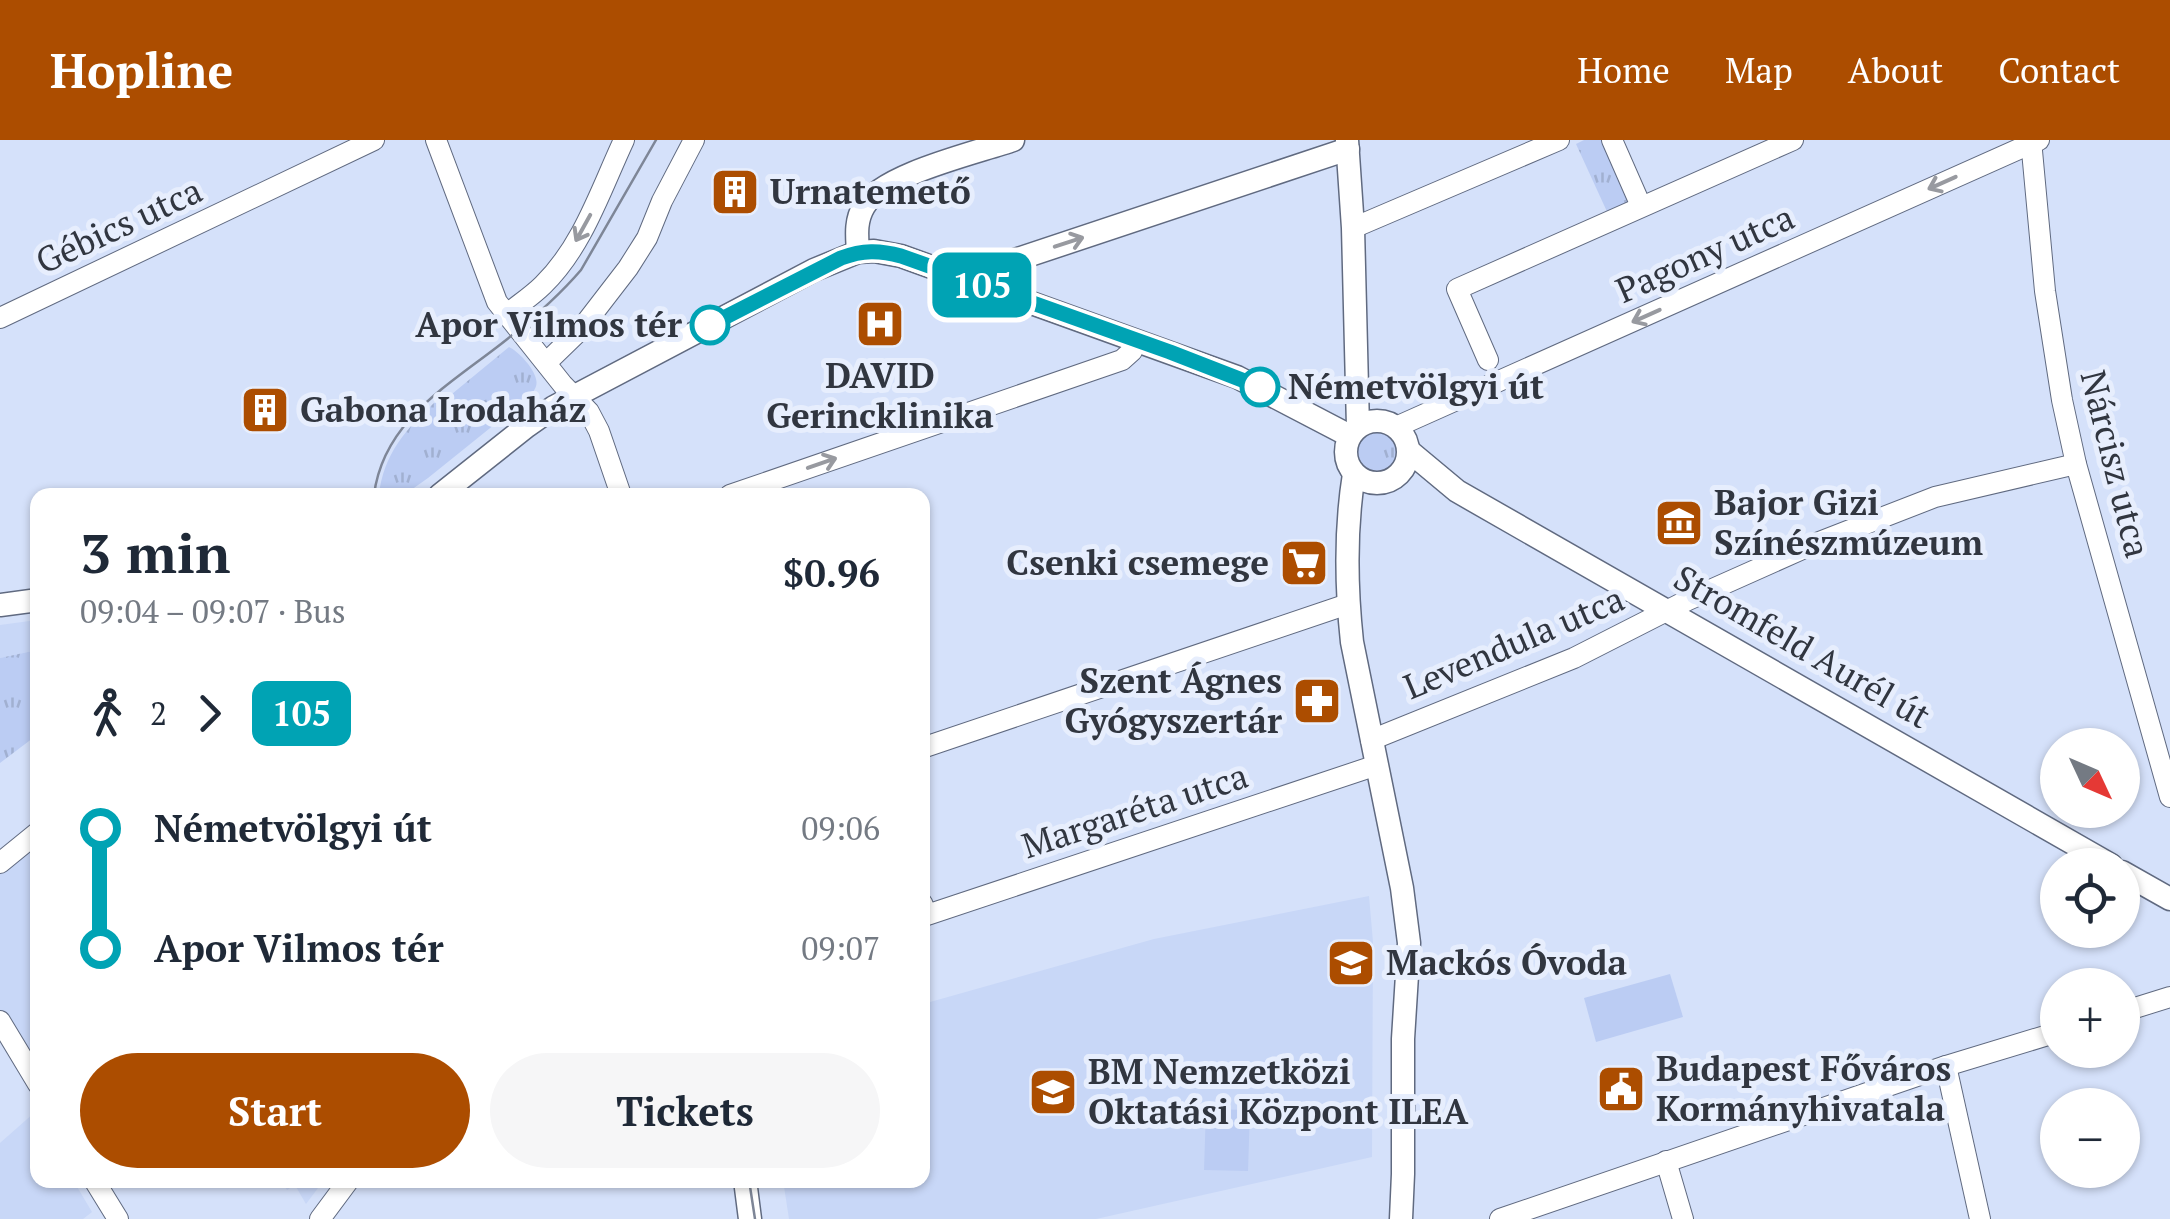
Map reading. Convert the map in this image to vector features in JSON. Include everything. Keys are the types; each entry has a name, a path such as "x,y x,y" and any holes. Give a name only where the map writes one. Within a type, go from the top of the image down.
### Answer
{"street":[{"name":"Gébics utca","path":"0,318 374,140"},
{"path":"436,140 497,302 588,412 618,488"},
{"path":"506,315 543,285 566,256 593,209 624,140"},
{"path":"547,362 602,305 652,228 694,140"},
{"path":"858,252 859,215 879,190 897,180 1012,140"},
{"path":"1353,228 1559,140"},
{"path":"1612,140 1641,206"},
{"path":"1488,360 1458,288 1792,140"},
{"name":"Pagony utca","path":"1392,424 2034,141"},
{"name":"Nárcisz utca","path":"2034,141 2045,291 2062,400 2076,464 2165,755 2170,797"},
{"path":"988,287 992,276 1006,263 1347,145 1358,350 1354,432 1346,456 1354,474 1348,520 1348,604 1409,943 1403,1039 1401,1219"},
{"path":"449,488 527,426 574,396 814,270 858,252 888,252 1136,340 1260,387 1354,432"},
{"path":"750,488 1122,360 1132,351 1136,340"},
{"path":"1348,544 1359,515 1388,480 1404,469 1408,451 1407,442 1372,400 1358,350"},
{"path":"1354,432 1369,422 1392,424"},
{"name":"Stromfeld Aurél út","path":"1408,451 1457,491 2081,848"},
{"name":"Levendula utca","path":"1372,740 1574,658 1668,610 1810,546 1936,497 2076,464"},
{"path":"1354,474 1370,483 1388,480"},
{"name":"Stromfeld Aurél út","path":"1388,480 1457,491"},
{"path":"0,605 30,601"},
{"path":"930,745 1348,604"},
{"name":"Margaréta utca","path":"930,914 1376,766"},
{"path":"0,863 30,839"},
{"path":"2140,882 2170,899"},
{"path":"2140,1006 2170,997"},
{"path":"0,1021 30,1071"},
{"path":"1500,1219 2040,1037"},
{"path":"1946,1066 1980,1219"},
{"path":"1666,1161 1683,1219"},
{"path":"98,1188 112,1217"},
{"path":"320,1219 343,1188"},
{"path":"746,1188 750,1219"}],"shaded area":[{"path":"30,621 30,652 0,658 0,625"},
{"path":"30,848 30,1069 0,1033 0,872"},
{"path":"1369,896 1373,942 1372,1157 1096,1219 789,1219 784,1188 930,1188 930,1002 1154,939"},
{"path":"30,1117 30,1188 78,1188 92,1212 83,1219 0,1219 0,1143"},
{"path":"297,1188 318,1188 306,1204"}],"green space":[{"path":"1606,140 1636,205 1609,216 1576,144"},
{"path":"509,347 535,375 531,395 428,478 414,488 380,488 385,467 398,444 434,403 441,403"},
{"path":"1377,433 1390,439 1396,452 1390,465 1377,471 1364,465 1358,452 1364,439"},
{"path":"30,652 30,740 0,763 0,658"},
{"path":"1670,974 1683,1017 1596,1042 1584,998"},
{"path":"1206,1109 1250,1110 1248,1171 1204,1170"}],"tram line":[{"path":"376,488 390,447 404,426 439,391 532,318 581,270 656,140"},
{"path":"750,1188 755,1219"}],"bus line":[{"name":"105","path":"710,325 841,258 858,252 888,252 1260,387"}],"place":[{"name":"Urnatemető","path":"735,192"},
{"name":"DAVID Gerincklinika","path":"880,324"},
{"name":"Apor Vilmos tér","path":"710,325"},
{"name":"Németvölgyi út","path":"1260,387"},
{"name":"Gabona Irodaház","path":"265,410"},
{"name":"Bajor Gizi Színészmúzeum","path":"1679,523"},
{"name":"Csenki csemege","path":"1304,563"},
{"name":"Szent Ágnes Gyógyszertár","path":"1317,701"},
{"name":"Mackós Óvoda","path":"1351,963"},
{"name":"Budapest Főváros Kormányhivatala","path":"1621,1089"},
{"name":"BM Nemzetközi Oktatási Központ ILEA","path":"1053,1092"}]}
